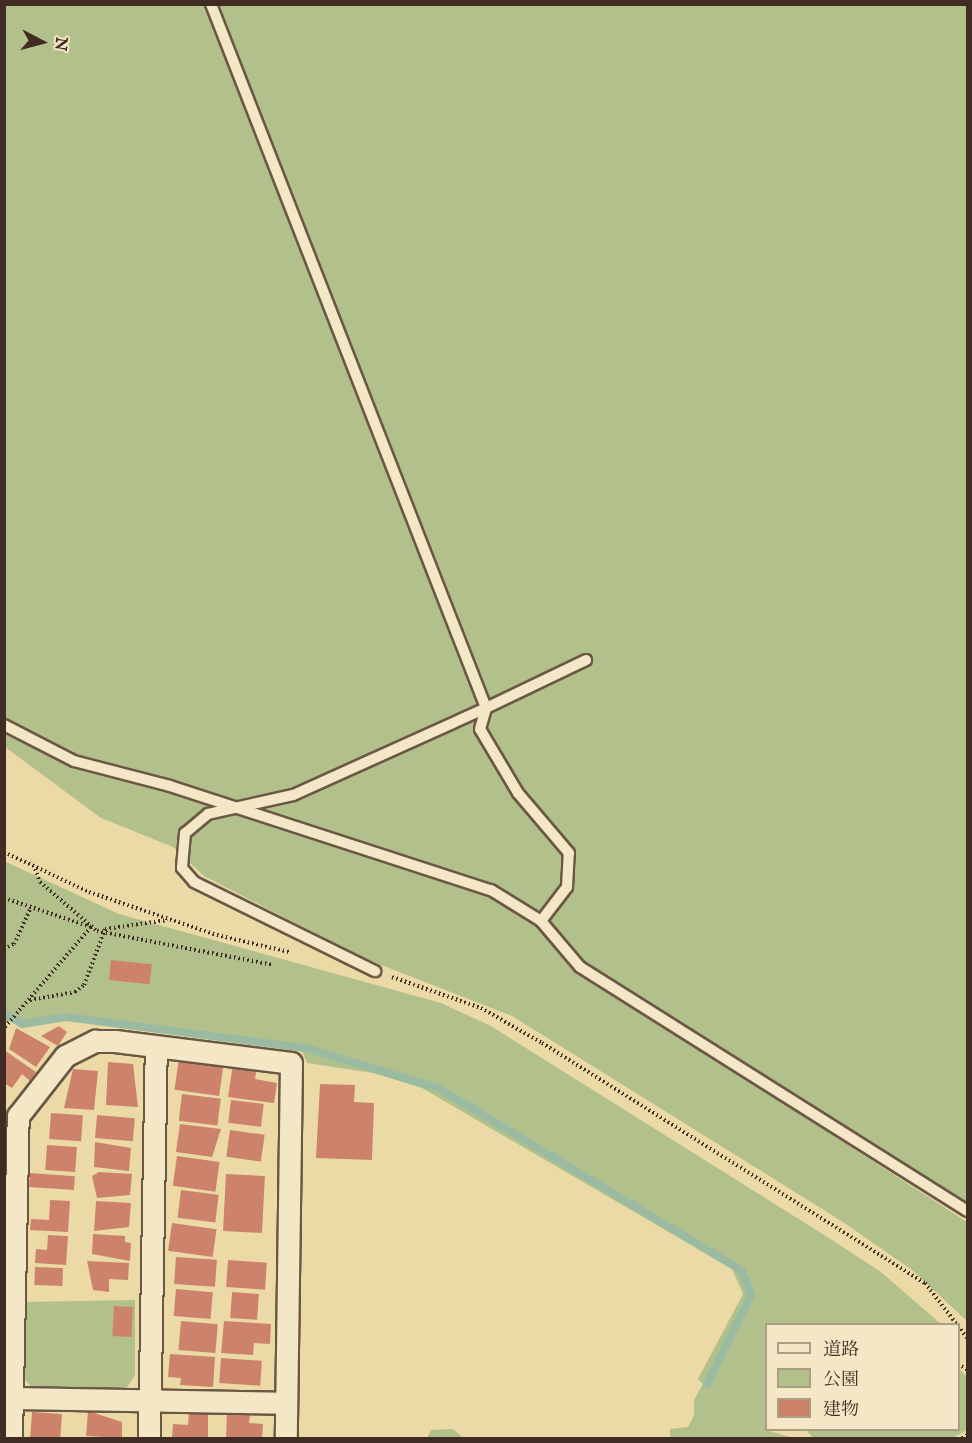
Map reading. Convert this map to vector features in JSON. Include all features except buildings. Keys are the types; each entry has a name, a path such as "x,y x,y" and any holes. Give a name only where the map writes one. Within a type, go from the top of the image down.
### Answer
{"street":[{"path":"11,1438 11,1111 65,1056 95,1041 291,1063 286,1438"},
{"path":"149,1438 156,1047"},
{"path":"11,1398 286,1403"}],"lane":[{"path":"211,4 486,708 480,729 518,793 569,853 567,887 541,921"},
{"path":"375,971 194,882 182,868 185,833 208,814 293,795 586,660"},
{"path":"4,725 74,761 233,808 490,890 541,921 580,967 968,1211"}],"path":[{"path":"4,852 35,868 171,920 296,953"},
{"path":"35,868 40,882 91,927"},
{"path":"4,898 104,933 273,965"},
{"path":"4,949 14,944 30,909"},
{"path":"30,1000 75,993 84,985 104,933 115,925 171,920"},
{"path":"6,1027 91,927"},
{"path":"375,971 481,1008 542,1044 925,1283 956,1323"},
{"path":"962,1438 968,1435"}],"green space":[{"path":"4,5 967,5 967,1204 588,968 594,981 967,1222 967,1321 912,1270 843,1222 512,1016 361,957 204,876 173,847 101,818 5,747"},
{"path":"4,861 119,914 441,1003 491,1026 881,1272 940,1323 765,1323 765,1431 793,1438 670,1438 670,1429 688,1427 694,1415 694,1400 703,1384 698,1379 743,1294 732,1269 422,1088 373,1073 307,1063 300,1046 71,1016 6,1022"},
{"path":"135,1300 135,1375 126,1389 33,1389 21,1375 22,1302"},
{"path":"960,1370 967,1377 967,1430 953,1438 813,1438 807,1431 960,1431"},
{"path":"453,1429 463,1438 427,1438 431,1430"}],"waterway":[{"path":"4,1013 22,1024 66,1017 306,1048 438,1088 742,1271 751,1295 707,1384"}]}
